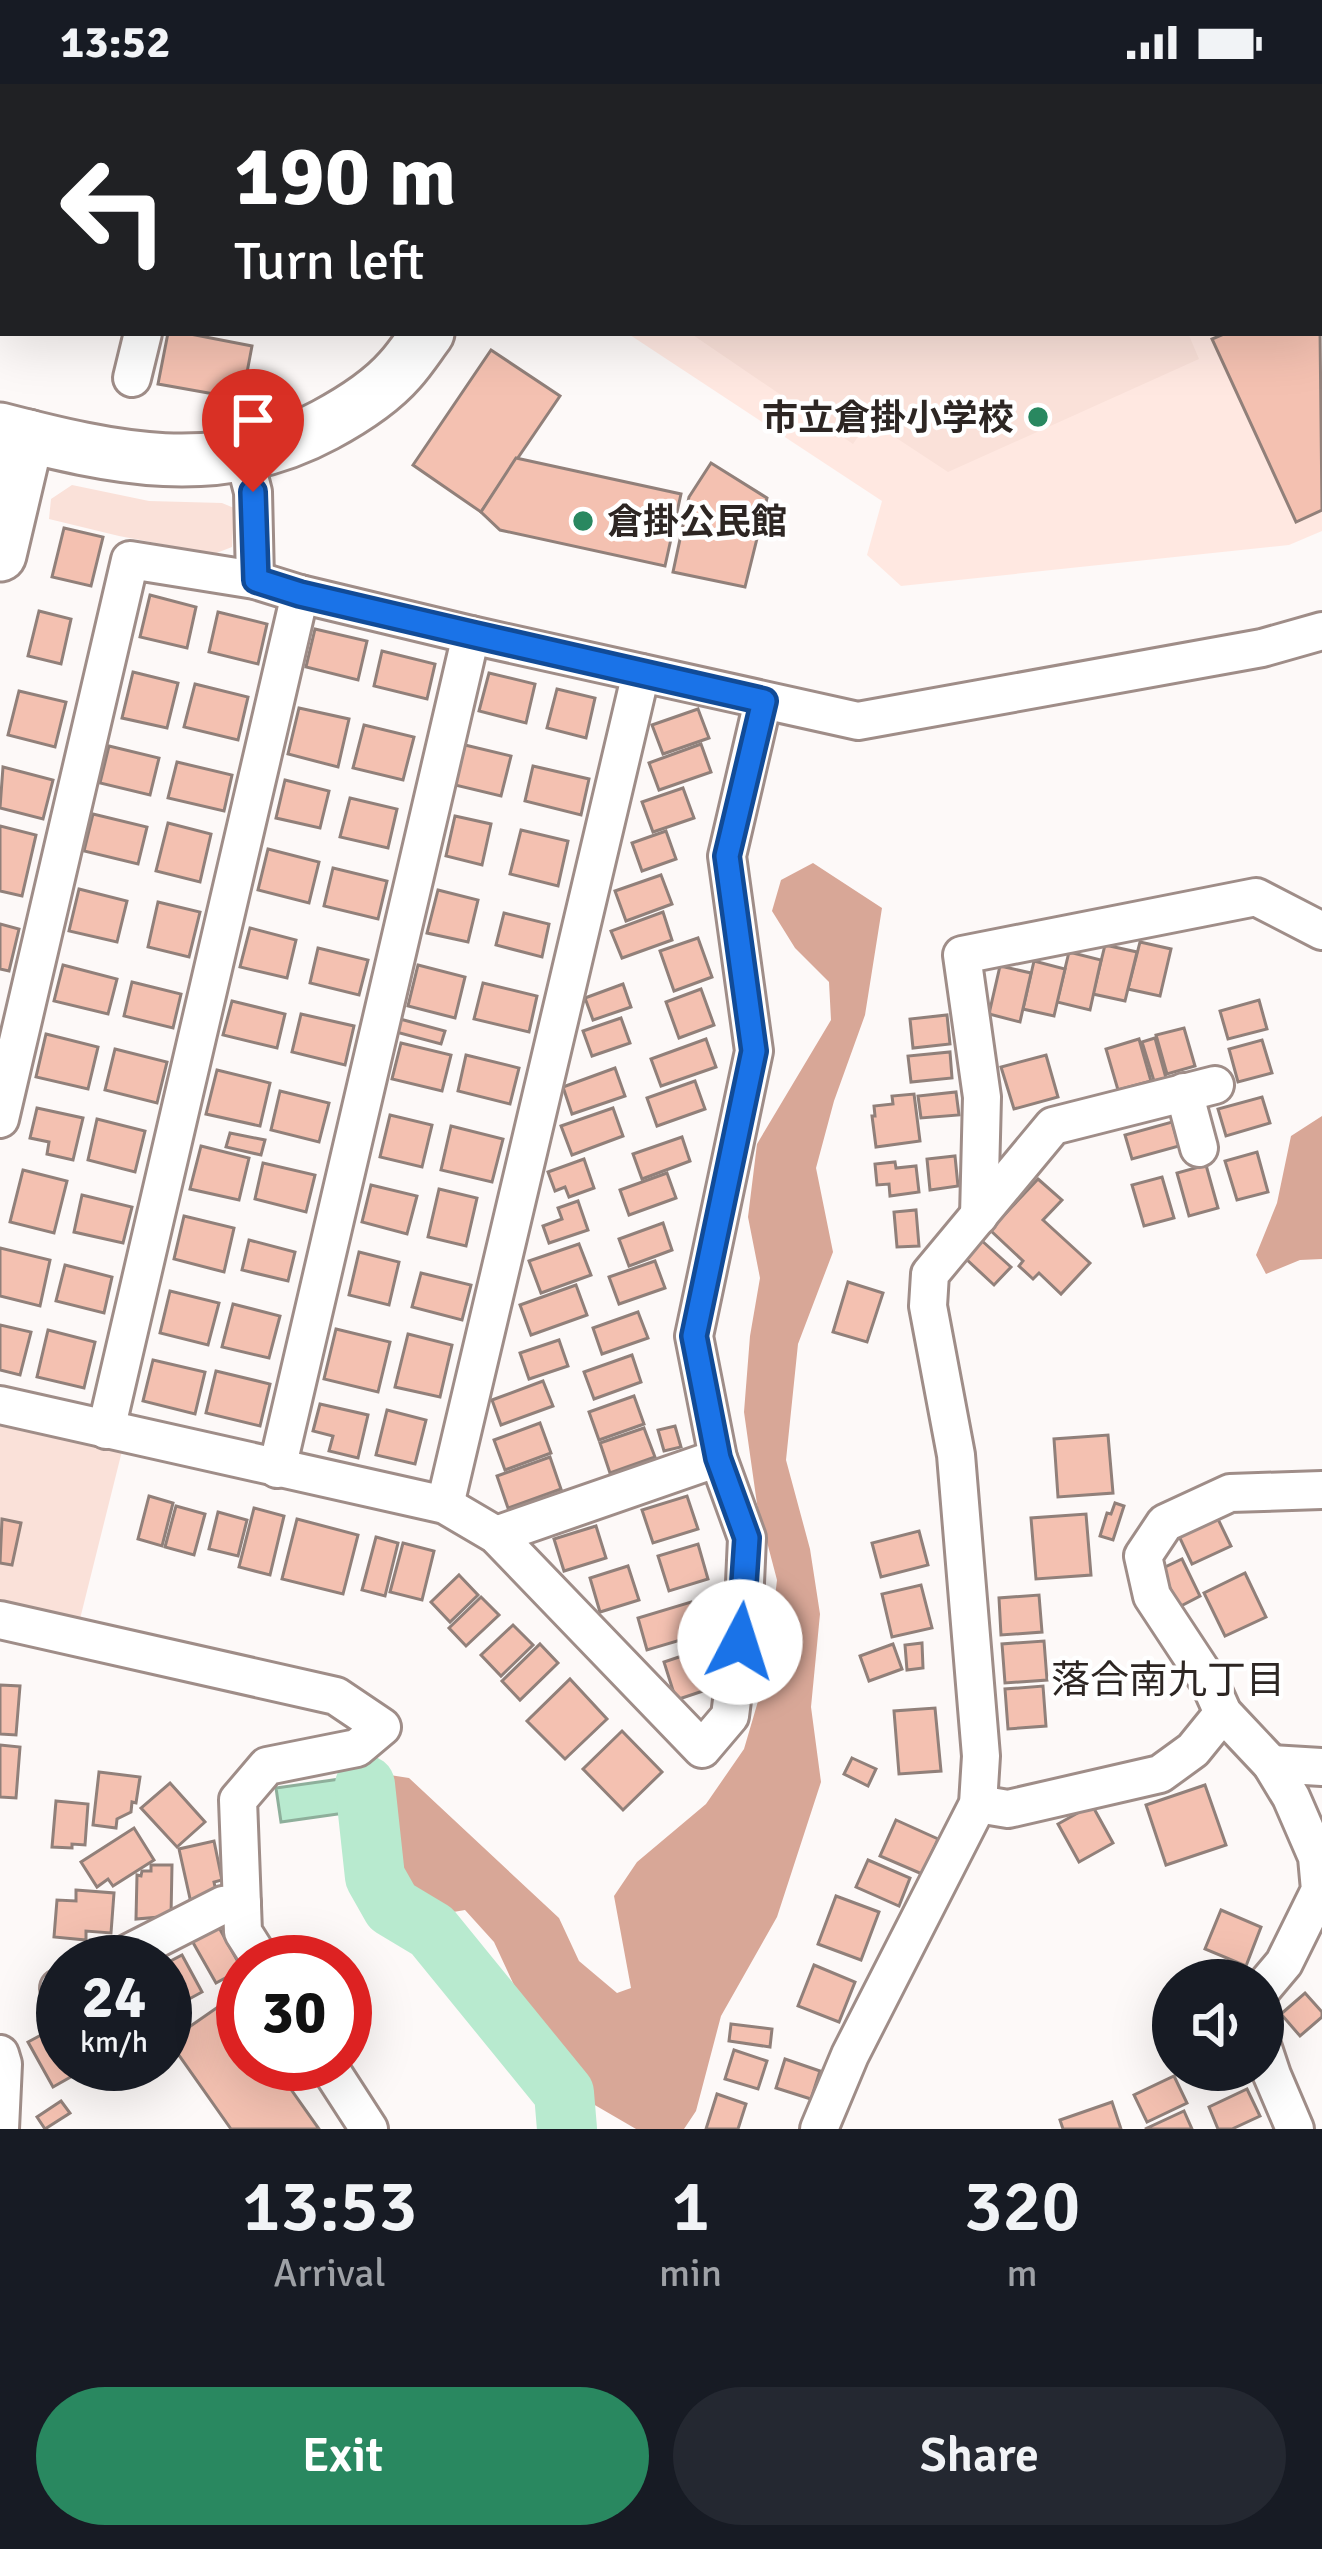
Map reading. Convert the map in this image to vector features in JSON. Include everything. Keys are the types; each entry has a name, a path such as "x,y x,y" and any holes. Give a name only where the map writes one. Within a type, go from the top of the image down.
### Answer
{"street":[{"path":"132,378 142,336"},
{"path":"0,555 14,432 122,456 175,461 244,457 299,439 351,411 399,372 426,336"},
{"path":"244,457 253,492 256,580"},
{"path":"0,1120 130,560 256,580 471,634 859,721 1262,648 1322,631"},
{"path":"106,1430 300,594"},
{"path":"277,1469 471,634"},
{"path":"445,1505 641,673"},
{"path":"0,1405 445,1505 496,1535 702,1749 730,1716 744,1604 747,1538 718,1458 694,1336 754,1051 727,856 764,701"},
{"path":"979,1216 982,1097 962,955 1256,897 1322,932"},
{"path":"819,2129 850,2055 978,1804 981,1756 956,1455 928,1306 930,1274 1053,1126 1199,1088 1198,1148"},
{"path":"496,1535 718,1458"},
{"path":"1284,1964 1320,1890 1317,1857 1291,1797 1270,1764 1222,1713 1210,1684 1152,1596 1143,1556 1165,1523 1230,1492 1322,1490"},
{"path":"0,1620 336,1696 382,1727 357,1748 267,1766 238,1800 245,1935"},
{"path":"978,1804 1008,1809 1160,1774 1193,1750 1222,1713"},
{"path":"1270,1764 1322,1767"},
{"path":"164,1935 223,1905 242,1903"},
{"path":"0,2054 4,2064 0,2129"},
{"path":"344,2091 368,2129"},
{"path":"1278,2091 1295,2129"}],"shaded area":[{"name":"市立倉掛小学校","path":"632,336 1321,336 1322,531 1289,545 901,586 867,555 882,501"},
{"path":"694,336 1189,336 1199,359 948,472 869,420 853,444"},
{"path":"72,485 149,501 222,503 234,508 232,547 214,554 49,519 51,499"},
{"path":"813,863 882,908 865,1015 816,1168 833,1252 798,1344 786,1460 810,1549 820,1614 811,1707 821,1782 777,1917 721,2016 696,2111 684,2129 636,2129 581,2097 532,2024 494,1942 465,1910 430,1916 382,1867 369,1792 377,1773 409,1778 559,1918 579,1961 617,1993 631,1988 614,1896 637,1862 706,1804 744,1749 766,1674 777,1580 757,1504 744,1412 760,1278 748,1217 757,1144 831,1020 829,982 795,948 772,911 781,880"},
{"path":"1322,1116 1322,1259 1300,1260 1266,1274 1256,1255 1277,1203 1291,1136"},
{"path":"0,1406 126,1435 75,1639 0,1622"},
{"path":"347,1778 352,1812 281,1822 276,1788"}],"building":[{"path":"167,336 200,336 252,346 242,399 158,384"},
{"path":"1320,336 1322,510 1296,522 1212,339"},
{"path":"491,350 560,396 481,512 413,465"},
{"name":"倉掛公民館","path":"516,458 681,494 665,566 500,530 481,512"},
{"path":"711,463 767,498 745,587 673,572 689,497"},
{"path":"64,528 103,537 91,586 52,577"},
{"path":"150,595 196,607 187,648 140,637"},
{"path":"39,611 71,619 61,664 28,656"},
{"path":"218,612 267,624 258,664 209,652"},
{"path":"315,629 367,641 358,680 306,667"},
{"path":"382,651 435,664 427,699 374,686"},
{"path":"133,672 178,683 167,728 122,718"},
{"path":"489,673 535,684 526,723 479,711"},
{"path":"195,684 248,697 238,740 184,727"},
{"path":"557,689 595,698 586,738 547,728"},
{"path":"19,691 66,702 55,747 8,735"},
{"path":"299,708 349,719 338,767 288,754"},
{"path":"698,709 709,738 663,754 652,725"},
{"path":"364,725 414,737 403,780 353,768"},
{"path":"701,744 711,772 659,790 649,763"},
{"path":"465,745 511,756 501,796 455,785"},
{"path":"109,746 159,758 150,795 100,783"},
{"path":"177,762 232,775 224,811 168,798"},
{"path":"533,766 589,779 581,815 525,801"},
{"path":"3,767 53,780 43,819 0,808"},
{"path":"285,780 329,791 320,828 276,818"},
{"path":"683,788 694,818 653,832 642,802"},
{"path":"350,798 397,809 388,848 340,837"},
{"path":"93,814 147,827 138,864 84,851"},
{"path":"455,816 491,824 482,865 446,856"},
{"path":"168,823 211,834 200,882 156,871"},
{"path":"0,826 36,835 22,896 0,891"},
{"path":"521,830 568,841 558,886 510,874"},
{"path":"666,831 676,859 642,871 632,843"},
{"path":"268,849 319,862 309,903 258,890"},
{"path":"333,868 387,881 378,919 324,906"},
{"path":"661,875 672,904 626,921 615,891"},
{"path":"79,889 127,901 117,942 69,931"},
{"path":"438,890 478,900 468,942 427,933"},
{"path":"158,902 200,912 189,957 148,947"},
{"path":"663,912 672,940 622,958 611,931"},
{"path":"504,913 549,924 542,957 496,945"},
{"path":"0,924 19,929 9,971 0,969"},
{"path":"250,928 296,940 287,978 240,967"},
{"path":"698,938 712,977 674,991 660,951"},
{"path":"1140,942 1171,949 1160,996 1128,989"},
{"path":"1105,945 1137,952 1125,1001 1093,994"},
{"path":"318,948 368,960 359,995 310,983"},
{"path":"1069,952 1101,960 1090,1010 1057,1002"},
{"path":"1034,961 1065,969 1054,1016 1023,1009"},
{"path":"63,965 117,979 108,1014 54,1001"},
{"path":"418,965 465,977 455,1018 408,1006"},
{"path":"1000,966 1031,973 1020,1022 989,1014"},
{"path":"132,982 181,994 173,1028 124,1016"},
{"path":"483,983 537,996 529,1032 474,1019"},
{"path":"623,984 631,1007 593,1020 585,998"},
{"path":"701,989 714,1025 679,1038 666,1002"},
{"path":"1259,1000 1267,1029 1228,1039 1220,1011"},
{"path":"232,1001 285,1014 277,1048 223,1035"},
{"path":"301,1014 354,1026 345,1065 292,1052"},
{"path":"947,1015 950,1044 913,1048 910,1019"},
{"path":"621,1018 630,1043 592,1056 583,1031"},
{"path":"400,1019 445,1031 441,1044 396,1032"},
{"path":"1184,1028 1195,1066 1167,1074 1156,1035"},
{"path":"46,1034 98,1047 88,1089 36,1077"},
{"path":"1155,1038 1166,1078 1154,1081 1142,1042"},
{"path":"706,1039 716,1067 661,1086 651,1059"},
{"path":"1139,1039 1151,1081 1118,1090 1106,1049"},
{"path":"1262,1040 1272,1073 1238,1082 1229,1049"},
{"path":"401,1043 451,1055 442,1091 392,1079"},
{"path":"115,1049 167,1062 157,1103 105,1090"},
{"path":"950,1052 952,1078 911,1082 908,1056"},
{"path":"466,1055 519,1068 510,1104 458,1091"},
{"path":"1046,1055 1058,1097 1014,1109 1001,1067"},
{"path":"615,1068 625,1096 572,1114 563,1087"},
{"path":"217,1070 270,1083 260,1126 206,1114"},
{"path":"695,1081 705,1109 657,1126 647,1098"},
{"path":"280,1091 329,1103 319,1142 271,1130"},
{"path":"956,1092 959,1115 921,1118 918,1096"},
{"path":"914,1094 920,1141 876,1147 874,1106 893,1104 892,1096"},
{"path":"1262,1097 1270,1123 1226,1136 1218,1109"},
{"path":"37,1108 83,1118 73,1160 47,1154 49,1142 30,1138"},
{"path":"613,1108 623,1136 572,1155 561,1126"},
{"path":"390,1115 432,1125 422,1167 380,1157"},
{"path":"97,1119 145,1131 135,1172 88,1160"},
{"path":"1172,1122 1179,1146 1132,1159 1125,1135"},
{"path":"451,1126 503,1139 492,1182 441,1170"},
{"path":"230,1133 265,1140 261,1155 226,1147"},
{"path":"682,1137 690,1161 642,1179 633,1154"},
{"path":"201,1146 249,1158 239,1200 190,1189"},
{"path":"1257,1152 1268,1192 1237,1200 1225,1161"},
{"path":"955,1156 958,1186 930,1190 927,1159"},
{"path":"584,1159 594,1188 569,1197 565,1187 555,1191 548,1172"},
{"path":"895,1162 896,1168 916,1166 919,1192 890,1196 889,1184 877,1185 875,1164"},
{"path":"263,1163 315,1175 306,1212 255,1199"},
{"path":"1206,1165 1218,1208 1189,1216 1177,1173"},
{"path":"23,1170 67,1181 54,1233 10,1222"},
{"path":"667,1173 676,1198 629,1215 620,1190"},
{"path":"1162,1177 1174,1218 1144,1226 1132,1185"},
{"path":"1038,1179 1062,1200 1043,1220 1090,1263 1061,1294 1039,1273 1033,1279 1019,1266 1023,1261 990,1230"},
{"path":"371,1185 417,1196 407,1234 362,1222"},
{"path":"439,1189 477,1198 466,1246 428,1237"},
{"path":"82,1195 132,1207 123,1243 74,1232"},
{"path":"578,1201 588,1230 549,1243 543,1226 562,1219 558,1208"},
{"path":"916,1210 919,1246 897,1247 894,1212"},
{"path":"184,1216 234,1228 224,1272 174,1259"},
{"path":"663,1223 672,1250 629,1266 619,1239"},
{"path":"249,1240 295,1252 288,1281 242,1270"},
{"path":"981,1240 1011,1267 994,1285 965,1258"},
{"path":"579,1244 591,1275 541,1293 529,1261"},
{"path":"0,1248 50,1260 40,1306 0,1296"},
{"path":"359,1252 399,1262 389,1305 349,1295"},
{"path":"655,1261 665,1288 619,1304 609,1277"},
{"path":"65,1265 112,1277 104,1313 56,1301"},
{"path":"421,1273 471,1285 462,1320 412,1307"},
{"path":"848,1282 883,1293 867,1342 833,1332"},
{"path":"576,1285 587,1315 531,1335 520,1305"},
{"path":"170,1291 219,1303 208,1345 160,1333"},
{"path":"233,1304 280,1316 269,1358 222,1347"},
{"path":"638,1312 648,1338 602,1354 593,1328"},
{"path":"0,1325 31,1332 20,1375 0,1370"},
{"path":"336,1329 390,1342 378,1392 324,1379"},
{"path":"48,1330 95,1342 84,1388 37,1377"},
{"path":"408,1334 452,1345 440,1397 395,1387"},
{"path":"559,1340 568,1366 529,1379 520,1353"},
{"path":"632,1355 641,1382 594,1399 584,1372"},
{"path":"153,1360 205,1372 195,1414 143,1401"},
{"path":"216,1371 270,1384 260,1426 206,1413"},
{"path":"543,1381 553,1406 501,1425 492,1400"},
{"path":"634,1396 644,1424 599,1440 589,1412"},
{"path":"320,1404 368,1415 358,1458 329,1451 333,1436 313,1431"},
{"path":"387,1410 426,1420 415,1464 376,1455"},
{"path":"540,1423 551,1453 505,1470 494,1440"},
{"path":"675,1426 681,1447 664,1451 658,1430"},
{"path":"644,1428 655,1457 610,1473 600,1443"},
{"path":"1108,1435 1113,1493 1058,1497 1054,1439"},
{"path":"550,1457 561,1489 508,1508 497,1476"},
{"path":"149,1496 173,1503 162,1546 138,1539"},
{"path":"687,1496 698,1529 653,1543 642,1510"},
{"path":"1115,1503 1124,1506 1113,1540 1100,1536"},
{"path":"176,1506 205,1514 194,1555 165,1547"},
{"path":"254,1508 284,1516 270,1575 239,1567"},
{"path":"218,1512 247,1520 238,1556 209,1549"},
{"path":"1086,1514 1091,1575 1036,1579 1031,1518"},
{"path":"1217,1517 1231,1546 1192,1564 1178,1534"},
{"path":"2,1519 21,1523 12,1565 0,1563"},
{"path":"297,1519 358,1535 343,1594 282,1579"},
{"path":"596,1526 606,1558 564,1571 554,1539"},
{"path":"919,1531 928,1565 881,1577 872,1543"},
{"path":"376,1537 398,1543 385,1596 362,1590"},
{"path":"403,1543 434,1551 422,1600 390,1592"},
{"path":"698,1544 708,1579 669,1591 658,1556"},
{"path":"1182,1559 1200,1596 1179,1607 1161,1569"},
{"path":"628,1566 639,1600 600,1612 590,1578"},
{"path":"1245,1573 1266,1617 1225,1636 1204,1593"},
{"path":"459,1575 478,1595 450,1622 431,1602"},
{"path":"921,1585 932,1628 892,1637 882,1594"},
{"path":"1039,1595 1042,1632 1001,1635 999,1598"},
{"path":"481,1597 499,1615 466,1646 449,1628"},
{"path":"691,1602 701,1634 647,1650 638,1618"},
{"path":"513,1625 533,1645 501,1676 481,1655"},
{"path":"1044,1641 1047,1680 1005,1683 1002,1644"},
{"path":"922,1643 923,1668 907,1670 905,1645"},
{"path":"540,1644 558,1663 520,1700 502,1681"},
{"path":"893,1644 902,1669 869,1681 860,1656"},
{"path":"694,1652 706,1690 676,1700 664,1662"},
{"path":"570,1679 607,1719 565,1759 527,1721"},
{"path":"0,1685 20,1686 16,1735 0,1734"},
{"path":"1043,1686 1046,1726 1008,1729 1005,1689"},
{"path":"935,1708 941,1771 899,1774 894,1711"},
{"path":"622,1731 662,1772 623,1810 583,1769"},
{"path":"0,1745 20,1747 16,1798 0,1797"},
{"path":"852,1758 876,1769 868,1786 844,1774"},
{"path":"99,1772 140,1777 136,1803 132,1802 131,1812 117,1819 116,1828 93,1825"},
{"path":"170,1783 205,1822 177,1847 141,1808"},
{"path":"1205,1785 1226,1845 1166,1865 1146,1805"},
{"path":"56,1801 88,1804 85,1845 52,1847"},
{"path":"1092,1805 1113,1843 1079,1862 1058,1824"},
{"path":"896,1820 938,1839 922,1874 880,1856"},
{"path":"134,1828 154,1860 113,1886 108,1879 97,1887 81,1862"},
{"path":"214,1841 222,1880 214,1882 216,1891 191,1903 179,1849"},
{"path":"868,1860 910,1878 899,1906 856,1887"},
{"path":"151,1865 172,1865 171,1916 136,1919 137,1875 151,1871"},
{"path":"76,1890 114,1893 111,1933 54,1935 57,1900 76,1901"},
{"path":"836,1896 879,1912 861,1960 818,1944"},
{"path":"1221,1910 1261,1927 1249,1959 1229,1959 1205,1949"},
{"path":"217,1924 223,1935 216,1935 216,1983 192,1941"},
{"path":"814,1965 855,1982 839,2022 798,2006"},
{"path":"192,1974 202,1992 192,1997"},
{"path":"1305,1993 1322,2017 1300,2036 1284,2011"},
{"path":"216,2008 216,2091 292,2091 319,2129 231,2129 192,2074 192,2025"},
{"path":"731,2024 772,2029 770,2047 729,2041"},
{"path":"734,2050 767,2061 758,2089 725,2079"},
{"path":"785,2059 820,2071 811,2099 776,2088"},
{"path":"1152,2086 1152,2091 1181,2091 1187,2103 1147,2122 1134,2095"},
{"path":"1248,2091 1260,2116 1232,2129 1218,2129 1209,2107"},
{"path":"717,2094 746,2104 738,2129 706,2129"},
{"path":"61,2101 70,2113 45,2129 37,2117"},
{"path":"1112,2102 1121,2129 1063,2129 1060,2120"},
{"path":"1184,2111 1192,2129 1145,2129"}],"waterway":[{"path":"365,1785 375,1877 392,1907 432,1931 564,2093 567,2129"}],"place":[{"name":"市立倉掛小学校","path":"1038,417"},
{"name":"倉掛公民館","path":"583,521"}],"district":[{"name":"落合南九丁目","path":"1168,1679"}],"route":[{"path":"253,492 256,580 764,701 727,856 754,1051 694,1336 718,1458 747,1538 740,1642"}]}
